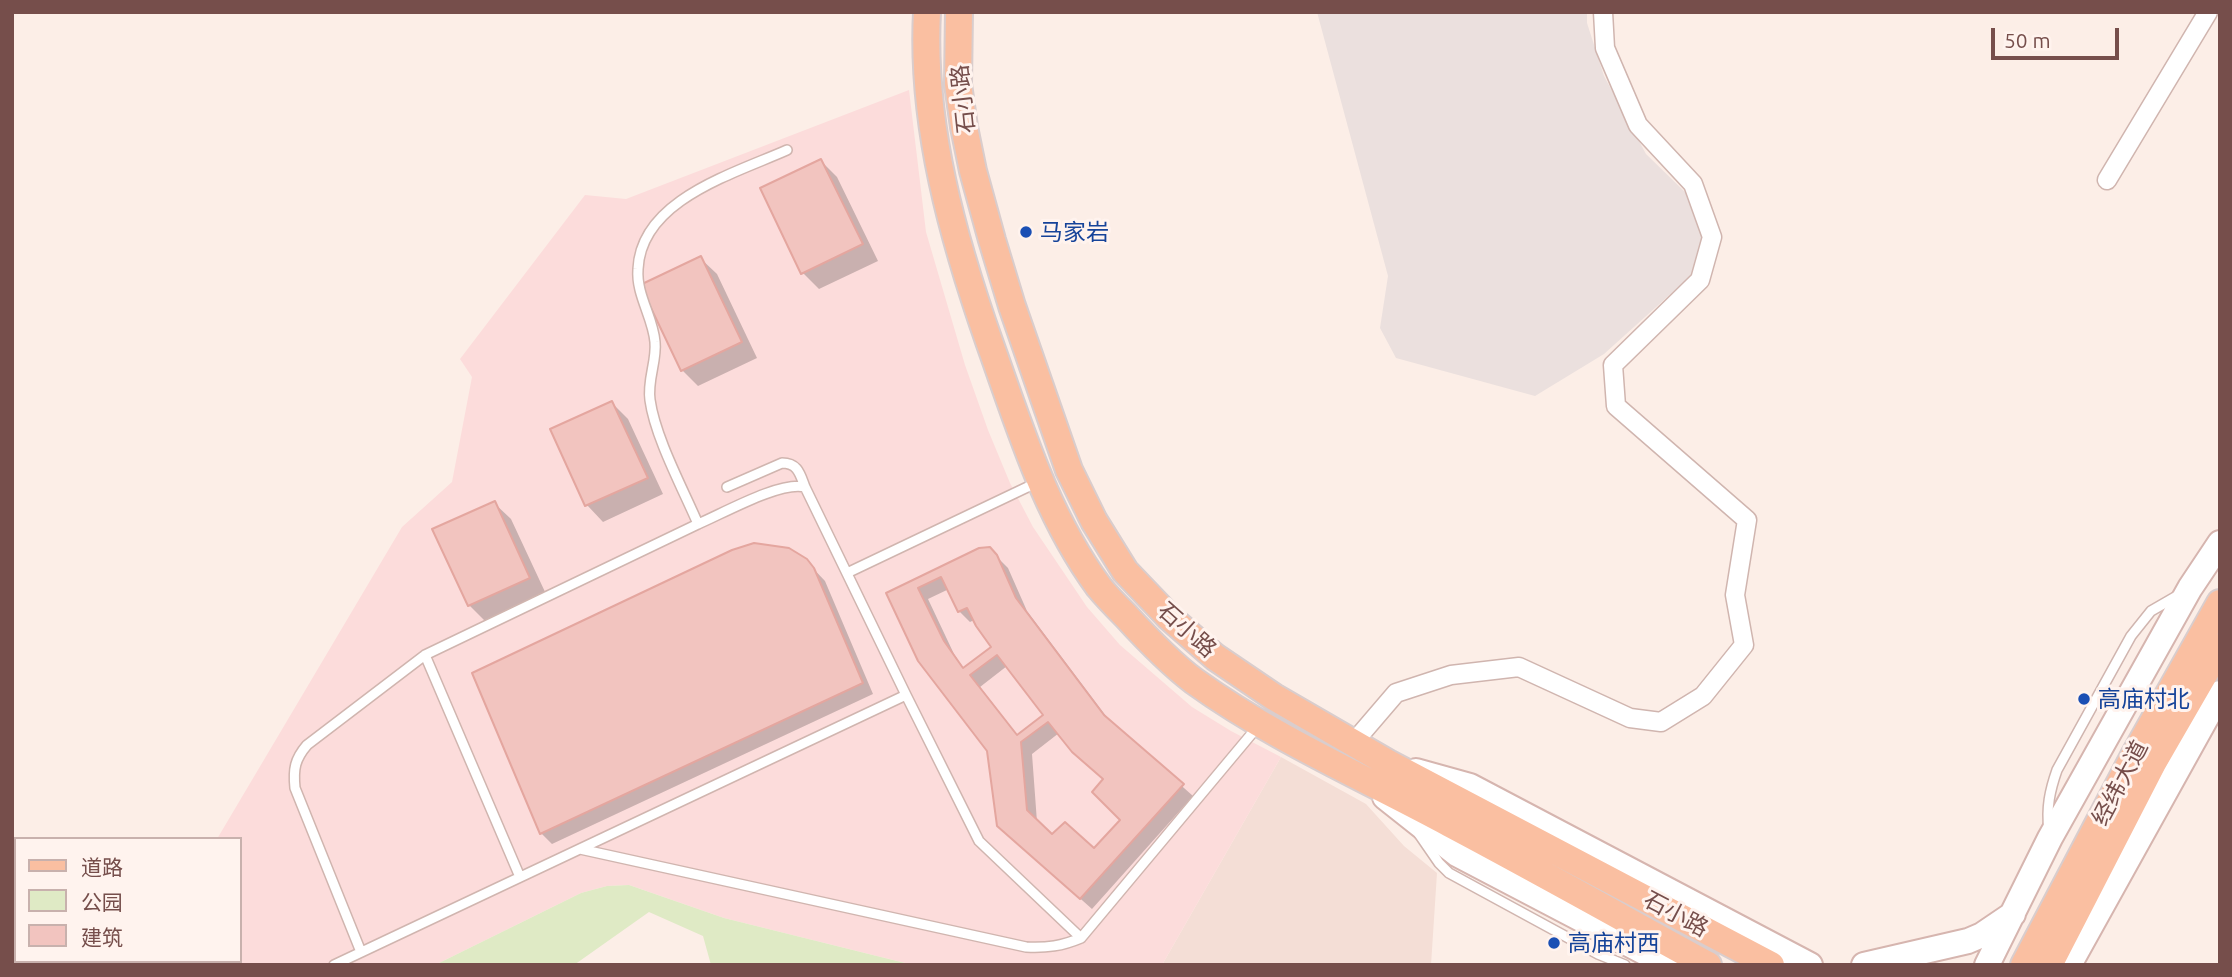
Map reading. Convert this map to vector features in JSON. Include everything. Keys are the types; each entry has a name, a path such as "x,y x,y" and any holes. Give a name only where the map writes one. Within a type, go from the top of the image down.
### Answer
{"main road":[{"name":"石小路","path":"927,12 928,85 933,132 959,245 981,318 1039,482 1067,536 1100,588 1144,636 1193,680 1261,724 1364,779 1456,812 1771,965"},
{"name":"石小路","path":"959,12 958,84 973,171 992,240 1069,470 1094,521 1125,572 1169,617 1215,657 1274,697 1354,742 1456,812 1708,965"},
{"name":"经纬大道","path":"2024,965 2135,754 2220,603"},
{"name":"经纬大道","path":"2049,965 2153,763 2220,647"}],"street":[{"path":"1354,742 1396,692 1451,675 1519,667 1630,718 1661,722 1703,696 1744,645 1735,595 1747,520 1616,406 1613,365 1700,280 1712,237 1693,184 1638,125 1605,48 1603,12"},
{"path":"2107,180 2208,12"},
{"path":"1986,965 1998,953 2013,914 2050,838 2190,588 2220,543"},
{"path":"2073,961 2220,693"},
{"path":"1388,763 1470,786 1811,965"},
{"path":"1364,779 1409,818 1457,854 1669,965"},
{"path":"1864,965 1968,941 1982,936 2013,914"}],"lane":[{"path":"698,524 652,413 649,385 656,344 641,296 637,272 640,251 649,231 664,212 688,195 787,149"},
{"path":"727,487 782,463 790,463 796,467 979,841 1081,938"},
{"path":"847,573 1039,482"},
{"path":"361,952 295,788 293,772 297,757 307,746 425,655 698,524 778,490 797,485 806,487"},
{"path":"425,655 520,877"},
{"path":"334,965 906,695"},
{"path":"580,849 1026,947 1065,945 1081,938 1261,724"},
{"path":"1409,818 1429,850 1449,873 1598,954 1625,965"}],"shaded area":[{"path":"1317,12 1587,12 1587,23 1604,76 1646,154 1686,193 1702,238 1696,271 1604,354 1535,396 1396,358 1380,328 1388,276"},
{"path":"909,90 926,232 965,365 988,430 1010,483 1033,527 1087,607 1120,645 1192,707 1281,757 1162,965 913,965 724,918 629,885 607,886 581,893 435,965 142,965 242,963 242,837 218,837 402,527 452,482 472,377 460,359 585,195 626,199"},
{"path":"1281,757 1366,804 1404,846 1437,873 1431,965 1162,965"}],"green space":[{"path":"629,885 724,918 913,965 711,965 703,936 649,912 574,965 435,965 581,893 607,886"}],"building":[{"path":"821,159 863,244 801,274 760,188"},
{"path":"701,256 742,342 681,371 640,285"},
{"path":"612,401 648,478 585,506 550,429"},
{"path":"495,501 530,578 468,606 432,529"},
{"path":"754,543 789,548 807,559 814,568 863,683 540,834 472,673 732,550"},
{"path":"990,547 997,555 1016,598 1104,715 1184,784 1080,899 997,826 987,751 918,661 886,593 979,548","holes":["941,577 958,612 967,608 991,647 963,668 944,641 918,588","997,655 1043,715 1017,735 970,675","1048,722 1072,752 1103,779 1092,792 1120,820 1094,848 1065,822 1052,834 1027,810 1021,742"]}],"place":[{"name":"马家岩","path":"1026,232"},
{"name":"高庙村北","path":"2084,699"},
{"name":"高庙村西","path":"1554,943"}]}
